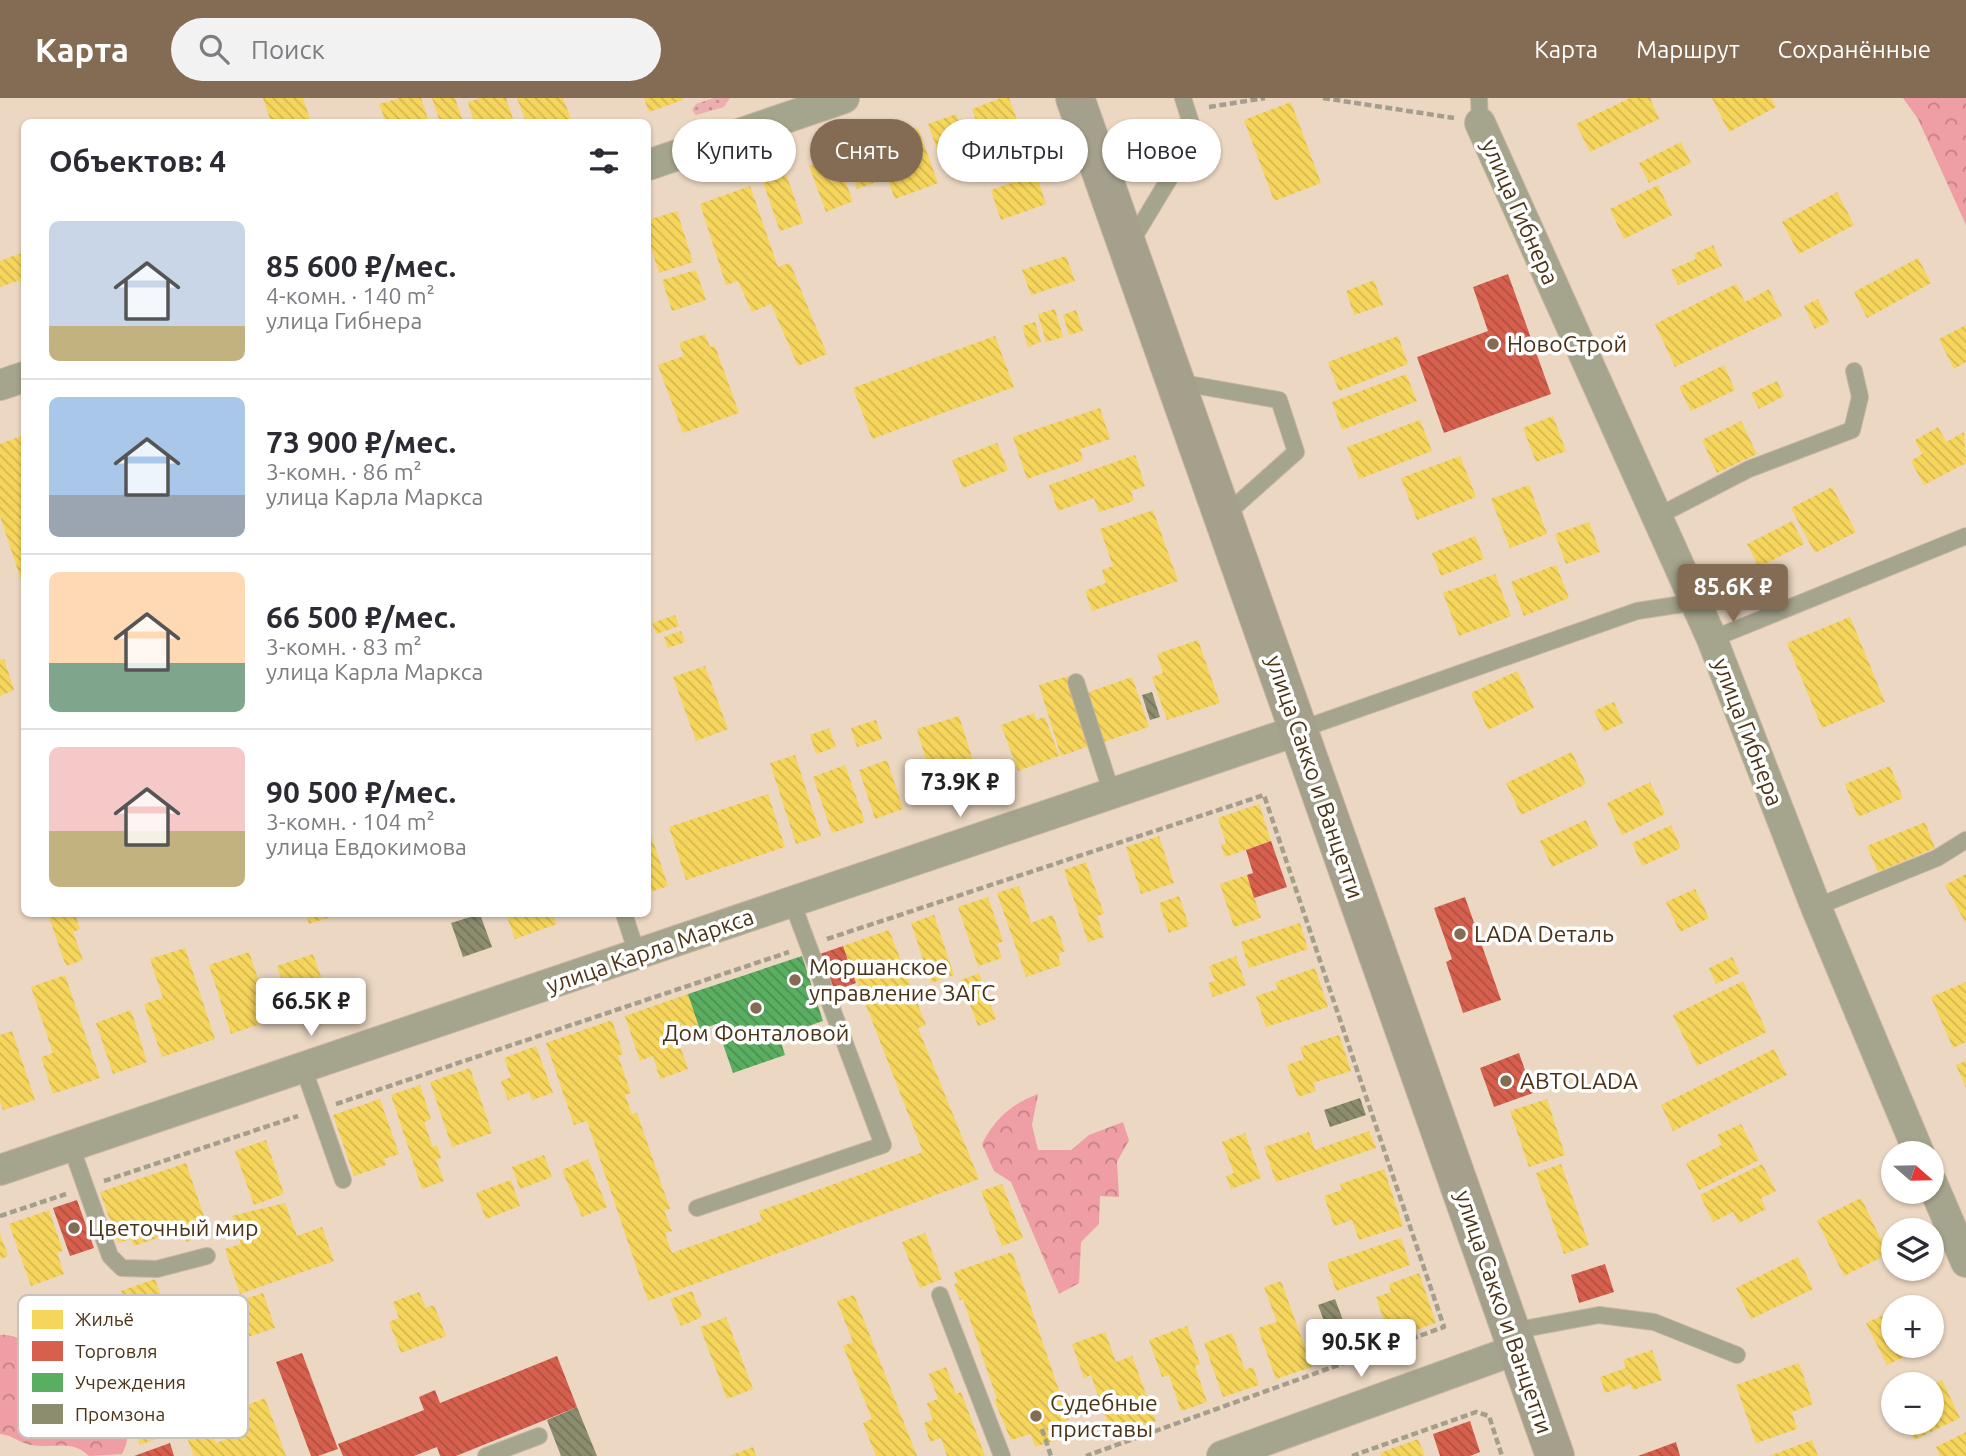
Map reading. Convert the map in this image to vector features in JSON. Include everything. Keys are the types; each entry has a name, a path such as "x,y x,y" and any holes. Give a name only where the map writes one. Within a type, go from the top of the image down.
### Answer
{"main road":[{"name":"улица Сакко и Ванцетти","path":"1076,98 1555,1456"}],"street":[{"path":"651,164 844,98"},
{"name":"улица Гибнера","path":"1479,110 1712,639 1816,907 1914,1141"},
{"path":"0,385 21,378"},
{"name":"улица Карла Маркса","path":"0,1170 1299,730"},
{"path":"1944,1204 1960,1232 1966,1262"},
{"path":"1222,1456 1515,1340"}],"lane":[{"path":"1128,247 1195,136 1185,104"},
{"path":"1658,516 1749,469 1853,430 1860,397 1854,371"},
{"path":"1175,382 1279,400 1296,452 1223,517"},
{"path":"1712,639 1966,536"},
{"path":"1299,730 1637,611 1696,602"},
{"path":"1076,682 1112,794"},
{"path":"1816,907 1937,858 1966,840"},
{"path":"696,1208 883,1145 792,902"},
{"path":"625,917 638,956"},
{"path":"303,1067 343,1180"},
{"path":"71,1146 110,1256 122,1268 157,1269 207,1256"},
{"path":"940,1295 1002,1456"},
{"path":"1515,1340 1600,1315 1654,1322 1737,1355"},
{"path":"486,1456 539,1436"}],"path":[{"path":"1185,104 1265,98"},
{"path":"1323,98 1479,110"},
{"path":"1086,1456 1444,1328"},
{"path":"1352,1456 1476,1412 1489,1416 1502,1456"},
{"path":"1042,1430 1051,1456"}],"shaded area":[{"path":"714,98 730,98 724,107 696,115 692,110 696,104"}],"green space":[{"path":"1903,98 1966,98 1966,225 1918,119"},
{"path":"1038,1094 1032,1125 1038,1150 1071,1150 1089,1135 1123,1122 1129,1140 1117,1162 1119,1197 1100,1196 1099,1224 1081,1242 1079,1283 1059,1294 1011,1182 994,1171 982,1144 1005,1113"},
{"path":"0,1335 18,1338 18,1438 127,1438 122,1454 89,1456 69,1446 31,1445 0,1434"}],"building: Жильё":[{"path":"263,98 303,98 310,119 270,119"},
{"path":"400,98 421,98 428,119 385,119 379,104"},
{"path":"432,98 455,98 462,119 439,119"},
{"path":"481,98 506,98 513,119 473,119 468,102"},
{"path":"517,98 563,98 571,119 525,119"},
{"path":"644,98 682,98 683,100 649,112"},
{"path":"1001,98 1009,98 1017,119 976,119 972,109"},
{"path":"1630,98 1650,98 1659,119 1590,152 1576,124"},
{"path":"1712,98 1771,98 1776,107 1729,132"},
{"path":"1291,102 1321,183 1274,201 1244,120"},
{"path":"956,114 958,119 942,119"},
{"path":"937,121 937,149 928,124"},
{"path":"923,142 938,183 895,199 889,182 923,182"},
{"path":"1681,142 1691,163 1649,183 1639,163"},
{"path":"763,182 789,182 803,223 780,231"},
{"path":"815,182 846,182 853,201 826,212"},
{"path":"855,182 876,182 857,189"},
{"path":"1014,182 1039,182 1046,204 1001,220 991,190"},
{"path":"1658,185 1672,215 1624,239 1610,209"},
{"path":"750,186 778,267 790,263 827,354 798,366 771,304 752,312 738,281 726,285 700,204"},
{"path":"1837,192 1854,225 1799,254 1782,222"},
{"path":"677,211 693,262 659,273 651,247 651,219"},
{"path":"1713,245 1722,266 1678,285 1671,270 1696,259 1694,254"},
{"path":"21,253 21,283 20,280 0,287 0,261"},
{"path":"1066,256 1075,281 1031,295 1022,270"},
{"path":"1918,258 1931,283 1867,318 1854,292"},
{"path":"696,270 706,300 672,311 662,280"},
{"path":"1374,280 1383,305 1354,315 1346,291"},
{"path":"1736,284 1745,302 1769,289 1782,316 1675,367 1655,324"},
{"path":"1818,299 1829,322 1815,329 1804,306"},
{"path":"1055,309 1063,337 1046,342 1038,314"},
{"path":"1076,310 1083,331 1069,335 1063,315"},
{"path":"1035,322 1041,342 1028,347 1022,326"},
{"path":"1966,325 1966,362 1954,369 1939,339"},
{"path":"705,334 710,347 715,346 739,413 683,433 658,365 684,356 679,343"},
{"path":"995,336 1014,387 872,439 853,388"},
{"path":"1398,336 1408,364 1339,391 1328,362"},
{"path":"1724,365 1735,390 1691,411 1679,387"},
{"path":"1406,374 1417,401 1342,430 1332,402"},
{"path":"1777,381 1784,396 1759,409 1751,393"},
{"path":"1100,408 1110,439 1080,449 1083,460 1027,479 1013,437"},
{"path":"1553,416 1566,451 1536,462 1523,428"},
{"path":"1420,420 1432,451 1359,479 1347,447"},
{"path":"1741,421 1757,454 1717,473 1702,440"},
{"path":"1938,427 1946,442 1964,432 1966,463 1924,485 1911,461 1922,454 1915,440"},
{"path":"21,436 21,580 0,516 0,444"},
{"path":"997,443 1008,470 963,488 952,460"},
{"path":"1135,455 1145,486 1131,491 1134,501 1099,512 1094,498 1058,511 1049,485"},
{"path":"1460,456 1476,497 1417,520 1401,478"},
{"path":"1529,485 1547,534 1510,548 1491,499"},
{"path":"1832,487 1856,532 1815,553 1791,508"},
{"path":"1153,510 1178,581 1092,611 1085,591 1106,583 1102,570 1113,566 1100,529"},
{"path":"1792,521 1804,544 1759,567 1747,544"},
{"path":"1589,522 1600,552 1566,564 1555,534"},
{"path":"1475,536 1484,559 1441,576 1432,553"},
{"path":"1556,565 1569,598 1524,616 1511,582"},
{"path":"1495,574 1511,616 1459,636 1443,593"},
{"path":"675,615 679,626 656,634 652,623"},
{"path":"1850,617 1885,702 1822,728 1787,643"},
{"path":"681,631 685,642 668,648 664,637"},
{"path":"1198,640 1220,703 1167,720 1152,677 1163,673 1157,654"},
{"path":"4,659 14,690 0,696 0,660"},
{"path":"705,666 728,729 696,741 673,677"},
{"path":"1517,671 1534,708 1488,730 1471,693"},
{"path":"1068,676 1092,745 1061,756 1039,685"},
{"path":"1132,677 1149,727 1103,742 1086,693"},
{"path":"1614,702 1623,723 1604,732 1594,711"},
{"path":"1034,713 1036,720 1045,717 1059,756 1018,771 1001,725"},
{"path":"959,716 980,783 917,805 906,771 927,764 917,729"},
{"path":"876,720 882,739 857,747 851,728"},
{"path":"829,728 836,747 816,754 810,735"},
{"path":"1572,752 1586,784 1521,815 1506,783"},
{"path":"795,755 821,836 796,844 770,763"},
{"path":"887,760 903,809 875,819 859,770"},
{"path":"845,765 865,822 832,833 813,777"},
{"path":"1890,766 1903,798 1858,817 1845,784"},
{"path":"1650,782 1665,814 1622,835 1607,803"},
{"path":"768,794 785,847 686,880 669,827"},
{"path":"1259,804 1271,841 1225,857 1221,845 1226,843 1218,818"},
{"path":"1586,820 1598,846 1552,867 1540,841"},
{"path":"1925,822 1935,848 1878,872 1867,846"},
{"path":"1671,825 1681,848 1642,866 1632,843"},
{"path":"651,835 668,886 651,892"},
{"path":"1159,836 1174,883 1141,894 1126,847"},
{"path":"1086,862 1104,914 1097,916 1104,937 1088,942 1064,870"},
{"path":"1966,874 1966,924 1945,885"},
{"path":"1247,875 1261,918 1234,927 1220,884"},
{"path":"1019,886 1031,923 1053,915 1065,951 1058,954 1061,965 1026,977 997,893"},
{"path":"1695,889 1709,918 1680,932 1666,902"},
{"path":"1179,896 1189,926 1169,933 1159,903"},
{"path":"988,897 1003,941 997,944 1002,958 978,966 958,907"},
{"path":"934,915 954,975 931,983 911,923"},
{"path":"49,917 76,917 80,929 73,932 83,960 66,966"},
{"path":"307,917 331,917 309,924"},
{"path":"507,917 554,917 557,924 515,939"},
{"path":"1300,923 1308,949 1249,968 1241,942"},
{"path":"889,930 926,1025 918,1028 979,1179 648,1301 587,1121 574,1125 546,1043 612,1020 623,1054 618,1056 631,1093 625,1095 632,1114 637,1113 670,1209 664,1210 672,1231 665,1233 672,1253 762,1221 759,1211 923,1152 843,946"},
{"path":"185,948 215,1039 162,1057 144,1004 163,998 150,959"},
{"path":"249,952 272,1020 231,1034 209,965"},
{"path":"313,954 329,1000 293,1012 277,966"},
{"path":"1236,956 1246,985 1213,997 1208,983 1215,981 1209,966"},
{"path":"1732,957 1740,973 1716,984 1709,968"},
{"path":"1315,968 1328,1007 1266,1027 1256,996 1278,989 1275,982"},
{"path":"979,973 996,1019 978,1026 961,980"},
{"path":"65,975 100,1078 53,1094 41,1057 53,1053 31,987"},
{"path":"1743,981 1767,1032 1697,1066 1673,1015"},
{"path":"1966,982 1966,1042 1953,1048 1931,997"},
{"path":"688,994 702,1035 679,1043 688,1069 660,1079 653,1056 640,1061 625,1016"},
{"path":"131,1010 147,1062 113,1074 96,1023"},
{"path":"12,1031 35,1100 3,1110 0,1101 0,1035"},
{"path":"1339,1035 1351,1071 1313,1083 1316,1091 1298,1097 1287,1065 1304,1059 1300,1047"},
{"path":"536,1046 553,1093 532,1100 529,1092 508,1100 501,1081 511,1077 504,1058"},
{"path":"1774,1049 1787,1075 1673,1131 1661,1105"},
{"path":"1966,1061 1966,1088 1956,1065"},
{"path":"470,1068 492,1133 452,1147 430,1082"},
{"path":"420,1085 431,1119 424,1122 433,1147 437,1145 441,1158 436,1160 444,1181 422,1189 391,1095"},
{"path":"380,1099 399,1154 384,1159 386,1165 354,1176 333,1115"},
{"path":"1547,1099 1565,1155 1529,1167 1510,1111"},
{"path":"1741,1124 1759,1160 1699,1190 1686,1163 1722,1145 1717,1135"},
{"path":"1369,1131 1376,1148 1276,1182 1264,1147 1309,1132 1315,1150"},
{"path":"1245,1133 1261,1178 1231,1189 1226,1176 1234,1173 1222,1142"},
{"path":"266,1140 284,1194 254,1205 235,1151"},
{"path":"544,1155 552,1177 520,1189 512,1167"},
{"path":"588,1159 607,1207 582,1217 562,1170"},
{"path":"186,1163 210,1234 186,1242 182,1230 134,1246 131,1239 118,1243 100,1192"},
{"path":"1561,1164 1589,1245 1564,1254 1536,1173"},
{"path":"1762,1164 1776,1191 1761,1198 1766,1209 1739,1223 1733,1212 1713,1222 1700,1195"},
{"path":"1384,1169 1403,1226 1359,1240 1352,1220 1334,1226 1324,1196 1342,1190 1340,1184"},
{"path":"511,1180 520,1206 486,1219 476,1193"},
{"path":"1002,1184 1023,1238 1002,1246 981,1191"},
{"path":"1861,1198 1881,1239 1881,1258 1844,1276 1817,1220"},
{"path":"285,1203 297,1236 322,1227 334,1261 240,1294 225,1249 241,1244 232,1216"},
{"path":"49,1210 63,1251 57,1252 64,1274 31,1286 9,1224"},
{"path":"0,1233 8,1256 0,1259"},
{"path":"925,1233 942,1279 920,1288 902,1242"},
{"path":"1401,1238 1410,1265 1336,1291 1327,1263"},
{"path":"1012,1252 1069,1420 1052,1426 1057,1440 1035,1447 1031,1434 1011,1440 994,1400 997,1399 963,1299 960,1300 954,1284 958,1283 954,1272"},
{"path":"1798,1257 1813,1289 1751,1319 1736,1288"},
{"path":"1419,1273 1436,1323 1390,1339 1376,1297 1391,1292 1389,1284"},
{"path":"155,1279 161,1295 122,1295 121,1291"},
{"path":"1281,1281 1312,1367 1276,1379 1258,1328 1277,1322 1264,1287"},
{"path":"692,1291 702,1317 681,1326 670,1299"},
{"path":"419,1292 426,1308 434,1305 446,1336 401,1353 389,1322 399,1318 393,1302"},
{"path":"263,1293 275,1328 248,1337 248,1298"},
{"path":"854,1295 917,1456 876,1456 863,1423 872,1419 843,1346 853,1342 837,1301"},
{"path":"1881,1316 1881,1353 1866,1323"},
{"path":"726,1317 753,1389 727,1399 700,1327"},
{"path":"1187,1326 1200,1364 1195,1366 1207,1402 1181,1411 1169,1375 1162,1377 1149,1340"},
{"path":"1105,1332 1116,1362 1132,1356 1156,1421 1112,1437 1091,1375 1084,1378 1072,1344"},
{"path":"1232,1333 1245,1370 1253,1367 1259,1385 1223,1397 1204,1343"},
{"path":"1652,1350 1662,1380 1633,1390 1631,1384 1605,1393 1600,1377 1626,1368 1623,1360"},
{"path":"1884,1358 1902,1358 1887,1365"},
{"path":"1799,1363 1813,1404 1792,1412 1797,1429 1756,1443 1736,1385"},
{"path":"946,1367 956,1394 961,1392 985,1456 947,1456 941,1438 930,1442 924,1423 933,1420 927,1403 938,1399 929,1374"},
{"path":"1944,1384 1960,1418 1944,1426"},
{"path":"265,1398 286,1456 194,1456 187,1438 214,1438 216,1443 230,1438 248,1438 248,1405"},
{"path":"1966,1432 1966,1456 1940,1456 1936,1447"},
{"path":"1911,1435 1924,1435 1914,1440"},
{"path":"138,1438 158,1438 140,1445"},
{"path":"1418,1439 1425,1456 1381,1456 1380,1453"},
{"path":"1812,1440 1818,1456 1769,1456"},
{"path":"753,1447 756,1456 729,1456"}],"building: Торговля":[{"name":"НовоСтрой","path":"1508,274 1551,394 1444,433 1417,357 1488,331 1473,287"},
{"path":"1271,841 1287,887 1254,898 1247,875 1253,873 1246,850"},
{"name":"LADA Dеталь","path":"1465,897 1501,1000 1463,1013 1446,962 1452,959 1434,908"},
{"path":"843,946 856,983 831,992 817,955"},
{"name":"АВТОLADA","path":"1519,1053 1533,1093 1494,1107 1480,1068"},
{"name":"Цветочный мир","path":"77,1200 94,1248 70,1256 53,1208"},
{"path":"1605,1264 1614,1292 1579,1303 1571,1275"},
{"path":"302,1353 338,1449 318,1456 311,1456 276,1362"},
{"path":"557,1356 577,1407 456,1456 440,1456 437,1447 414,1456 343,1456 338,1444 424,1410 419,1397 435,1390 440,1403"},
{"path":"1470,1421 1480,1452 1470,1456 1440,1456 1433,1434"},
{"path":"1676,1442 1680,1456 1638,1456"},
{"path":"170,1443 174,1456 134,1456"}],"building: Учреждения":[{"name":"Дом Фонталовой","path":"802,956 823,1021 779,1036 785,1055 733,1073 716,1024 700,1030 688,994"}],"building: Промзона":[{"path":"1152,692 1160,717 1150,720 1142,695"},
{"path":"470,917 481,917 492,947 463,957 451,923"},
{"path":"1360,1098 1366,1115 1330,1127 1324,1110"},
{"path":"1335,1299 1355,1352 1338,1358 1318,1305"},
{"path":"577,1407 597,1456 561,1456 547,1420"}],"place":[{"name":"НовоСтрой","path":"1493,344"},
{"name":"LADA Dеталь","path":"1460,934"},
{"name":"Моршанское управление ЗАГС","path":"795,980"},
{"name":"Дом Фонталовой","path":"756,1008"},
{"name":"АВТОLADA","path":"1506,1081"},
{"name":"Цветочный мир","path":"74,1228"},
{"name":"Судебные приставы","path":"1036,1416"}]}
